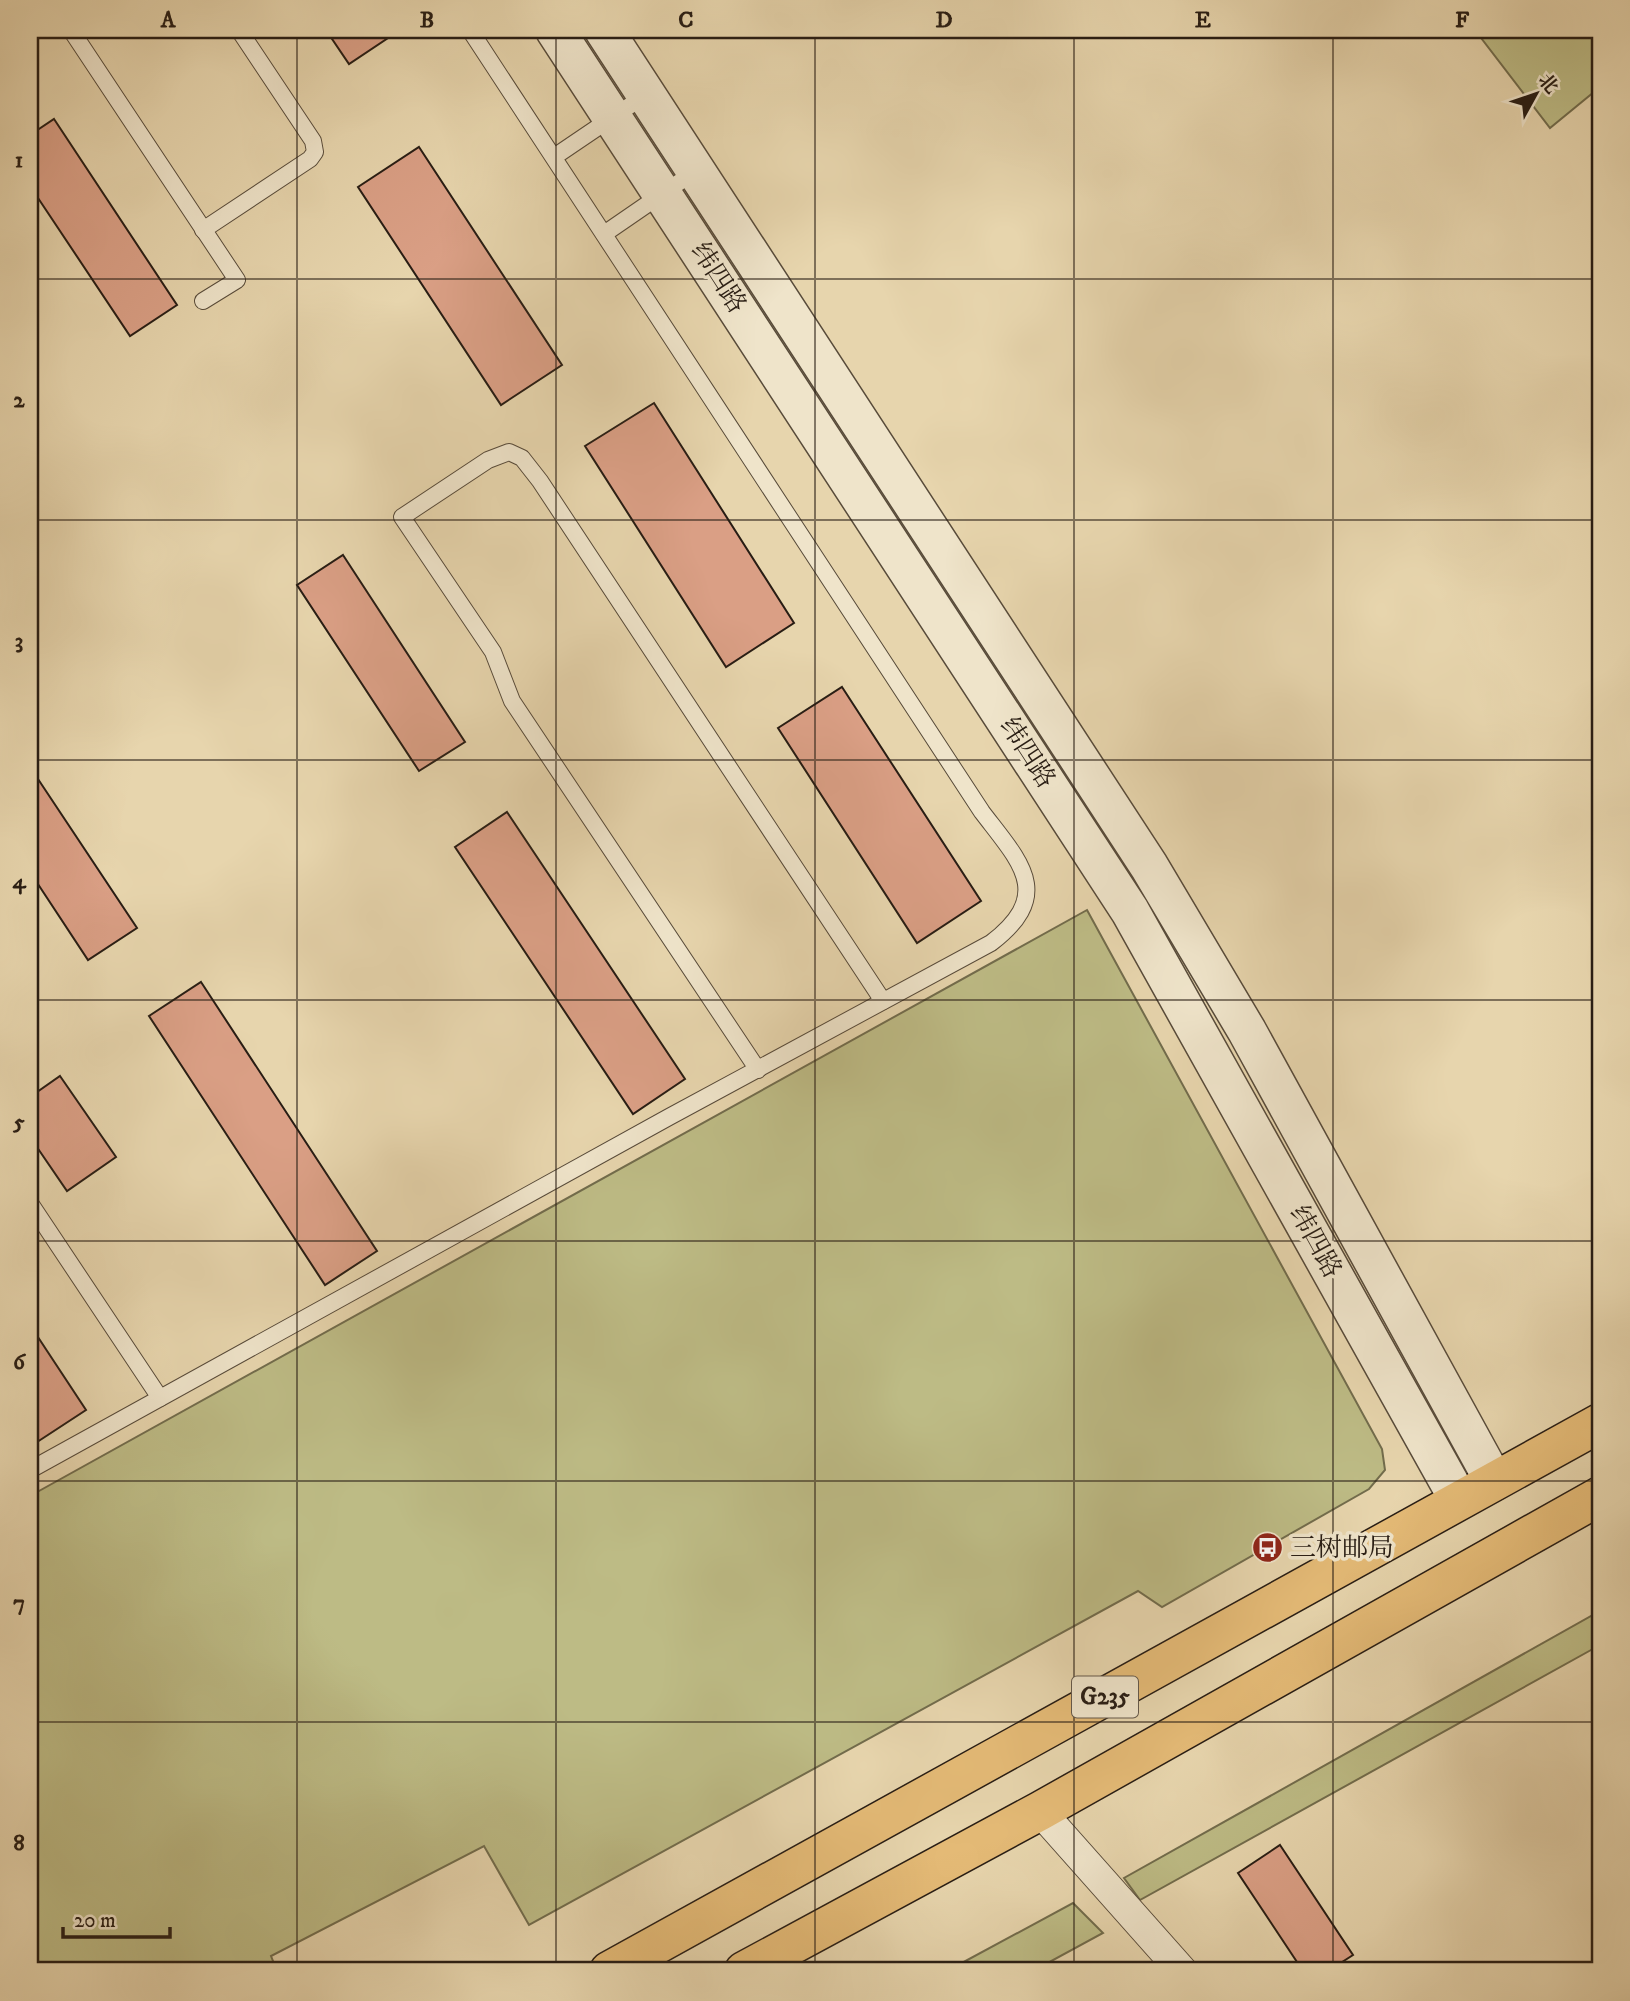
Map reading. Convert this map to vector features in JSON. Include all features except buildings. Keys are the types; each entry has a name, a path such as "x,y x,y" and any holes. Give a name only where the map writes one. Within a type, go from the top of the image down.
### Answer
{"highway":[{"name":"G235","path":"609,1971 1600,1423"},
{"name":"G235","path":"744,1971 1040,1811 1600,1496"}],"street":[{"name":"纬四路","path":"555,30 1130,911 1459,1500"},
{"name":"纬四路","path":"604,30 1149,866 1247,1031 1494,1482"},
{"path":"1040,1811 1181,1971"}],"lane":[{"path":"71,30 237,279 203,301"},
{"path":"203,230 310,159 315,152 313,141 239,30"},
{"path":"30,1470 991,943 1009,930 1026,898 1026,875 470,30"},
{"path":"554,157 647,94"},
{"path":"604,234 697,170"},
{"path":"758,1070 512,701 493,652 402,517 488,460 509,452 522,458 540,481 883,1001"},
{"path":"30,1203 160,1398"}],"shaded area":[{"path":"1475,30 1600,30 1600,87 1550,128"},
{"path":"1087,910 1382,1449 1385,1470 1369,1489 1162,1607 1138,1591 529,1925 484,1846 271,1956 277,1971 43,1971 30,1952 30,1496"},
{"path":"1600,1611 1600,1645 1140,1900 1124,1878"},
{"path":"1073,1903 1103,1933 1033,1971 947,1971"}],"place":[{"name":"三树邮局","path":"1267,1548"}]}
